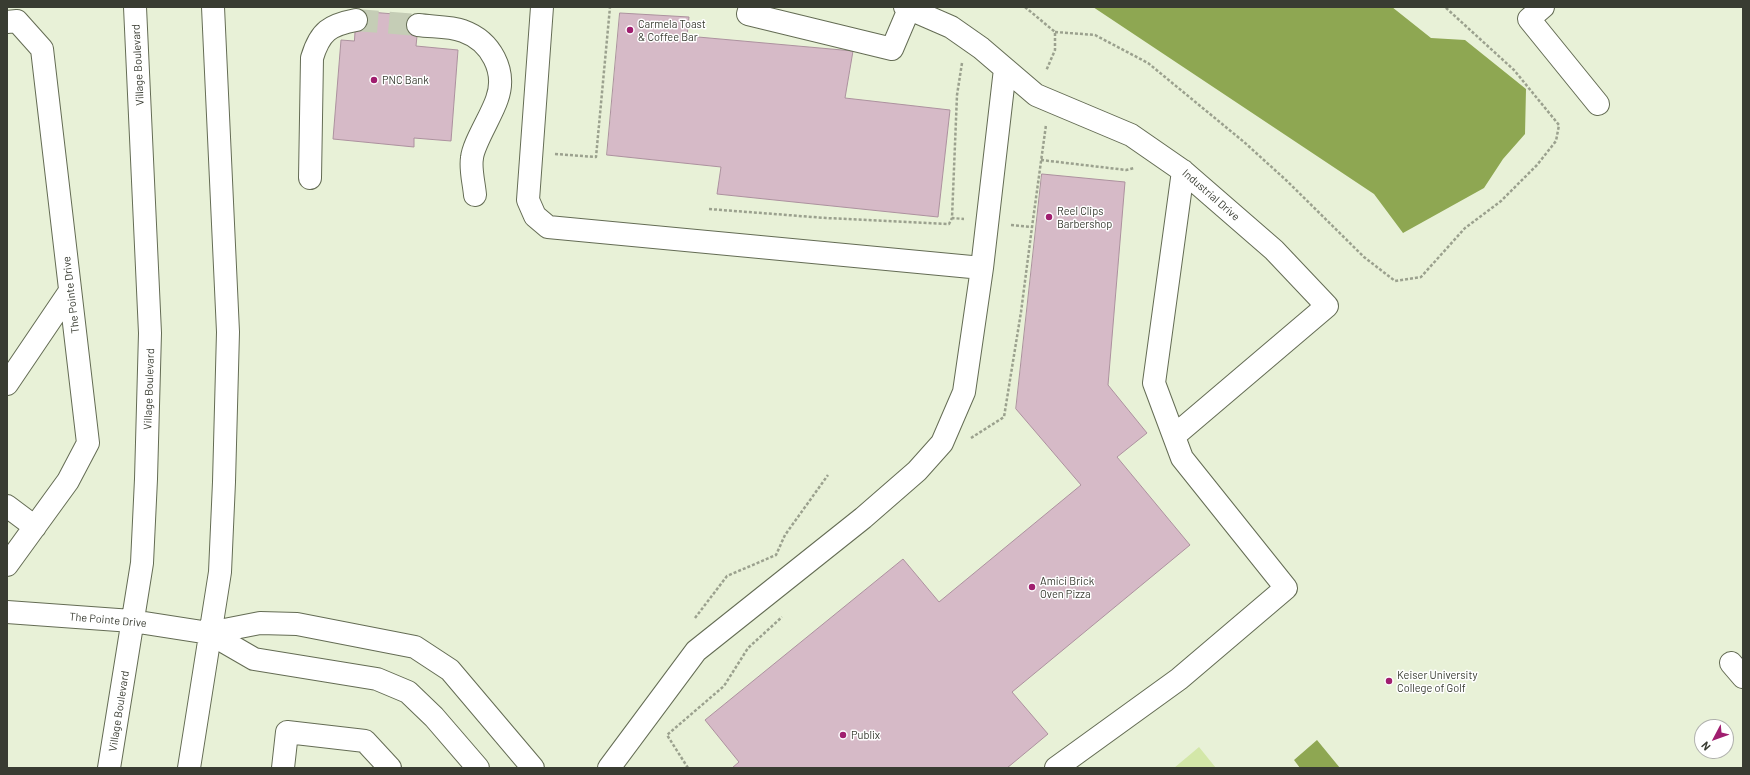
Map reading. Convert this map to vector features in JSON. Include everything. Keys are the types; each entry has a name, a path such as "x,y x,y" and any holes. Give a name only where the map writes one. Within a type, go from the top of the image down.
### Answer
{"street":[{"name":"Village Boulevard","path":"109,768 142,563 150,333 135,7"},
{"path":"189,768 209,633 220,572 228,332 213,7"},
{"path":"750,7 748,14 892,49 906,8"},
{"path":"1543,7 1529,19 1598,104"},
{"name":"Industrial Drive","path":"906,8 950,27 972,42 1036,95 1131,135 1175,165 1274,250 1327,306 1174,436"},
{"path":"540,9 528,200 535,216 548,227 982,268"},
{"path":"310,178 312,58 316,44 325,32 336,24 356,20"},
{"name":"The Pointe Drive","path":"7,22 17,21 42,49 88,443 68,481 7,565"},
{"path":"418,25 462,30 478,38 490,50 498,65 501,82 498,99 472,158 476,195"},
{"path":"609,768 696,651 863,518 917,471 942,443 964,392 982,268 1005,69"},
{"path":"1056,768 1179,679 1286,588 1182,458 1154,383 1175,165"},
{"path":"7,384 70,291"},
{"path":"7,506 34,526"},
{"name":"The Pointe Drive","path":"7,612 132,621 209,633"},
{"path":"209,633 260,623 297,624 415,647 450,670 533,768"},
{"path":"209,633 254,659 377,679 408,692 434,717 478,768"},
{"path":"283,768 287,732 365,741 390,768"}],"path":[{"path":"550,154 596,157 610,7"},
{"path":"1024,7 1055,32 1095,35 1148,63 1244,142 1287,181 1364,257 1395,281 1421,277 1465,228 1501,201 1537,165 1556,141 1559,125 1514,70 1445,7"},
{"path":"1044,76 1055,50 1055,32"},
{"path":"709,209 826,218 949,224 952,218 957,96 963,54 972,42"},
{"path":"966,441 1004,417 1021,312 1046,123"},
{"path":"1041,160 1126,170 1175,165"},
{"path":"952,218 966,219"},
{"path":"1009,225 1032,227"},
{"path":"692,622 728,576 776,555 785,535 828,475"},
{"path":"688,768 667,735 724,686 748,648"}],"shaded area":[{"path":"1093,7 1392,7 1431,38 1465,40 1526,89 1525,134 1503,159 1484,188 1403,233 1374,194"},
{"path":"1317,740 1340,768 1300,768 1294,760"},
{"path":"1199,747 1216,768 1174,768"}],"building":[{"path":"357,11 419,16 416,46 458,50 451,141 414,138 414,147 333,139 341,40 354,41"},
{"path":"620,13 689,17 687,36 853,51 845,98 950,110 938,217 717,194 721,167 607,155"},
{"path":"1042,174 1125,182 1108,385 1147,433 1117,457 1190,545 1012,692 1048,734 1007,768 732,768 739,762 705,720 903,559 939,602 1081,485 1016,409"}],"tunnel":[{"path":"356,20 418,25"}],"place":[{"name":"Carmela Toast & Coffee Bar","path":"630,30"},
{"name":"PNC Bank","path":"374,80"},
{"name":"Reel Clips Barbershop","path":"1049,217"},
{"name":"Amici Brick Oven Pizza","path":"1032,587"},
{"name":"Keiser University College of Golf","path":"1389,681"},
{"name":"Publix","path":"843,735"}]}
